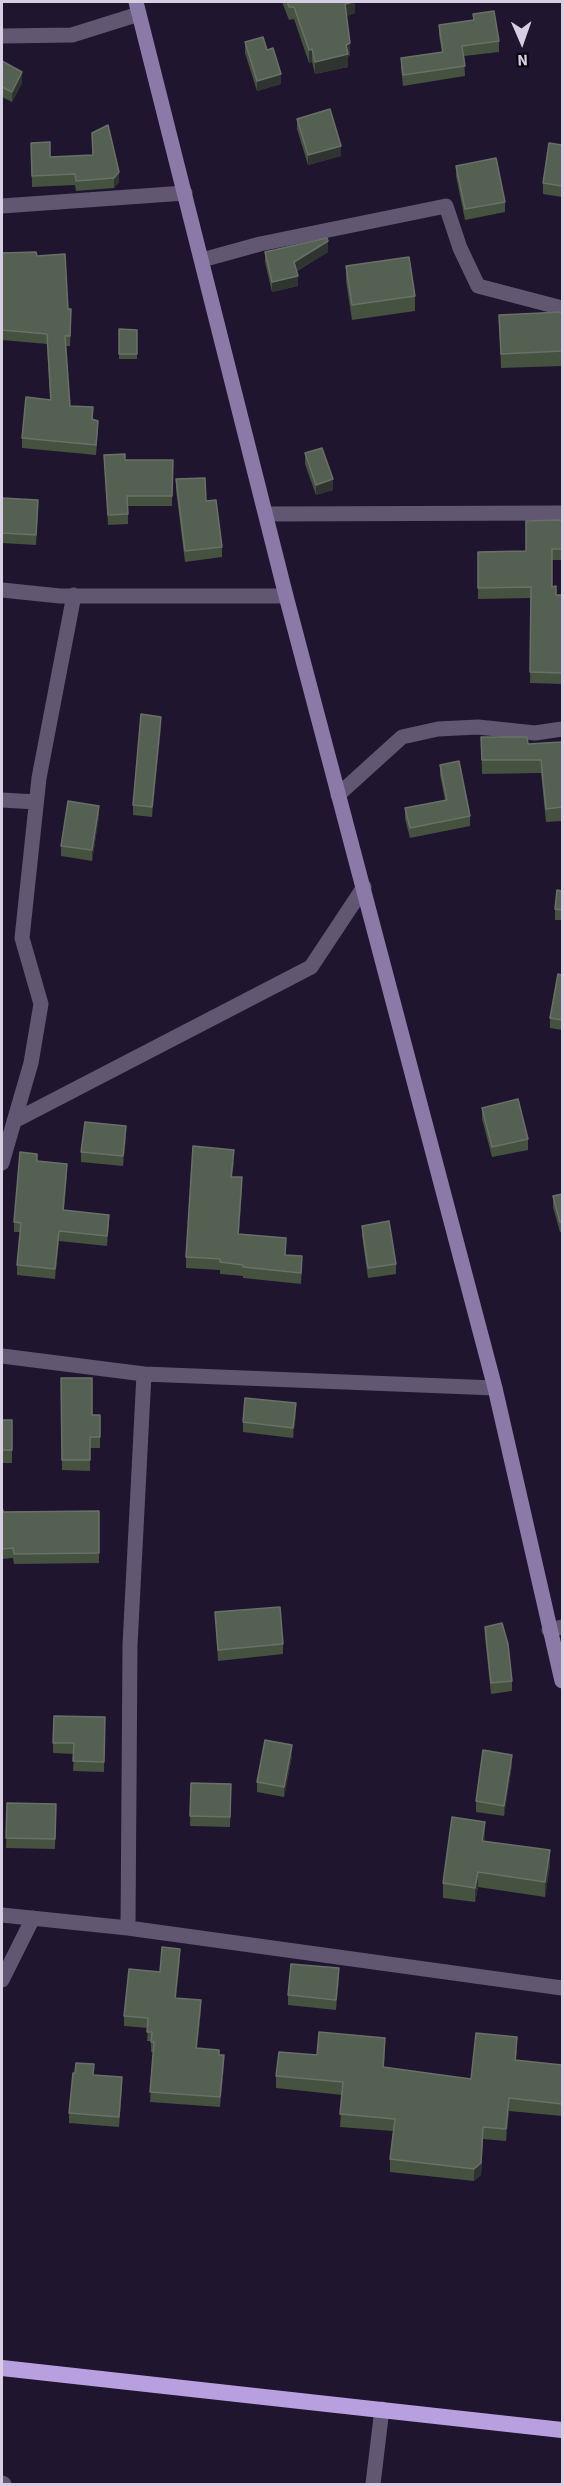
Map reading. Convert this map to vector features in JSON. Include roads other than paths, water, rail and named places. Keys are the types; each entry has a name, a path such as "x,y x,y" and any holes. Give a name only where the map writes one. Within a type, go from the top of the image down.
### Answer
{"highway":[{"path":"2,2368 562,2430"}],"main road":[{"path":"138,8 286,596 495,1388 556,1629 562,1681"}],"street":[{"path":"2,36 72,35 138,8"},
{"path":"2,206 185,192"},
{"path":"202,260 260,244 446,206 460,248 478,286 562,308"},
{"path":"266,514 562,513"},
{"path":"2,590 60,597 74,595 286,596"},
{"path":"2,1163 32,1063 41,1004 22,938 39,778 74,595"},
{"path":"338,795 402,737 438,729 477,728 535,733 562,729"},
{"path":"2,800 36,802"},
{"path":"14,1121 311,967 363,887"},
{"path":"2,1356 144,1374 495,1388"},
{"path":"128,1928 130,1645 144,1374"},
{"path":"2,1915 128,1928 562,1988"},
{"path":"2,1980 33,1918"},
{"path":"373,2484 382,2409"}]}
